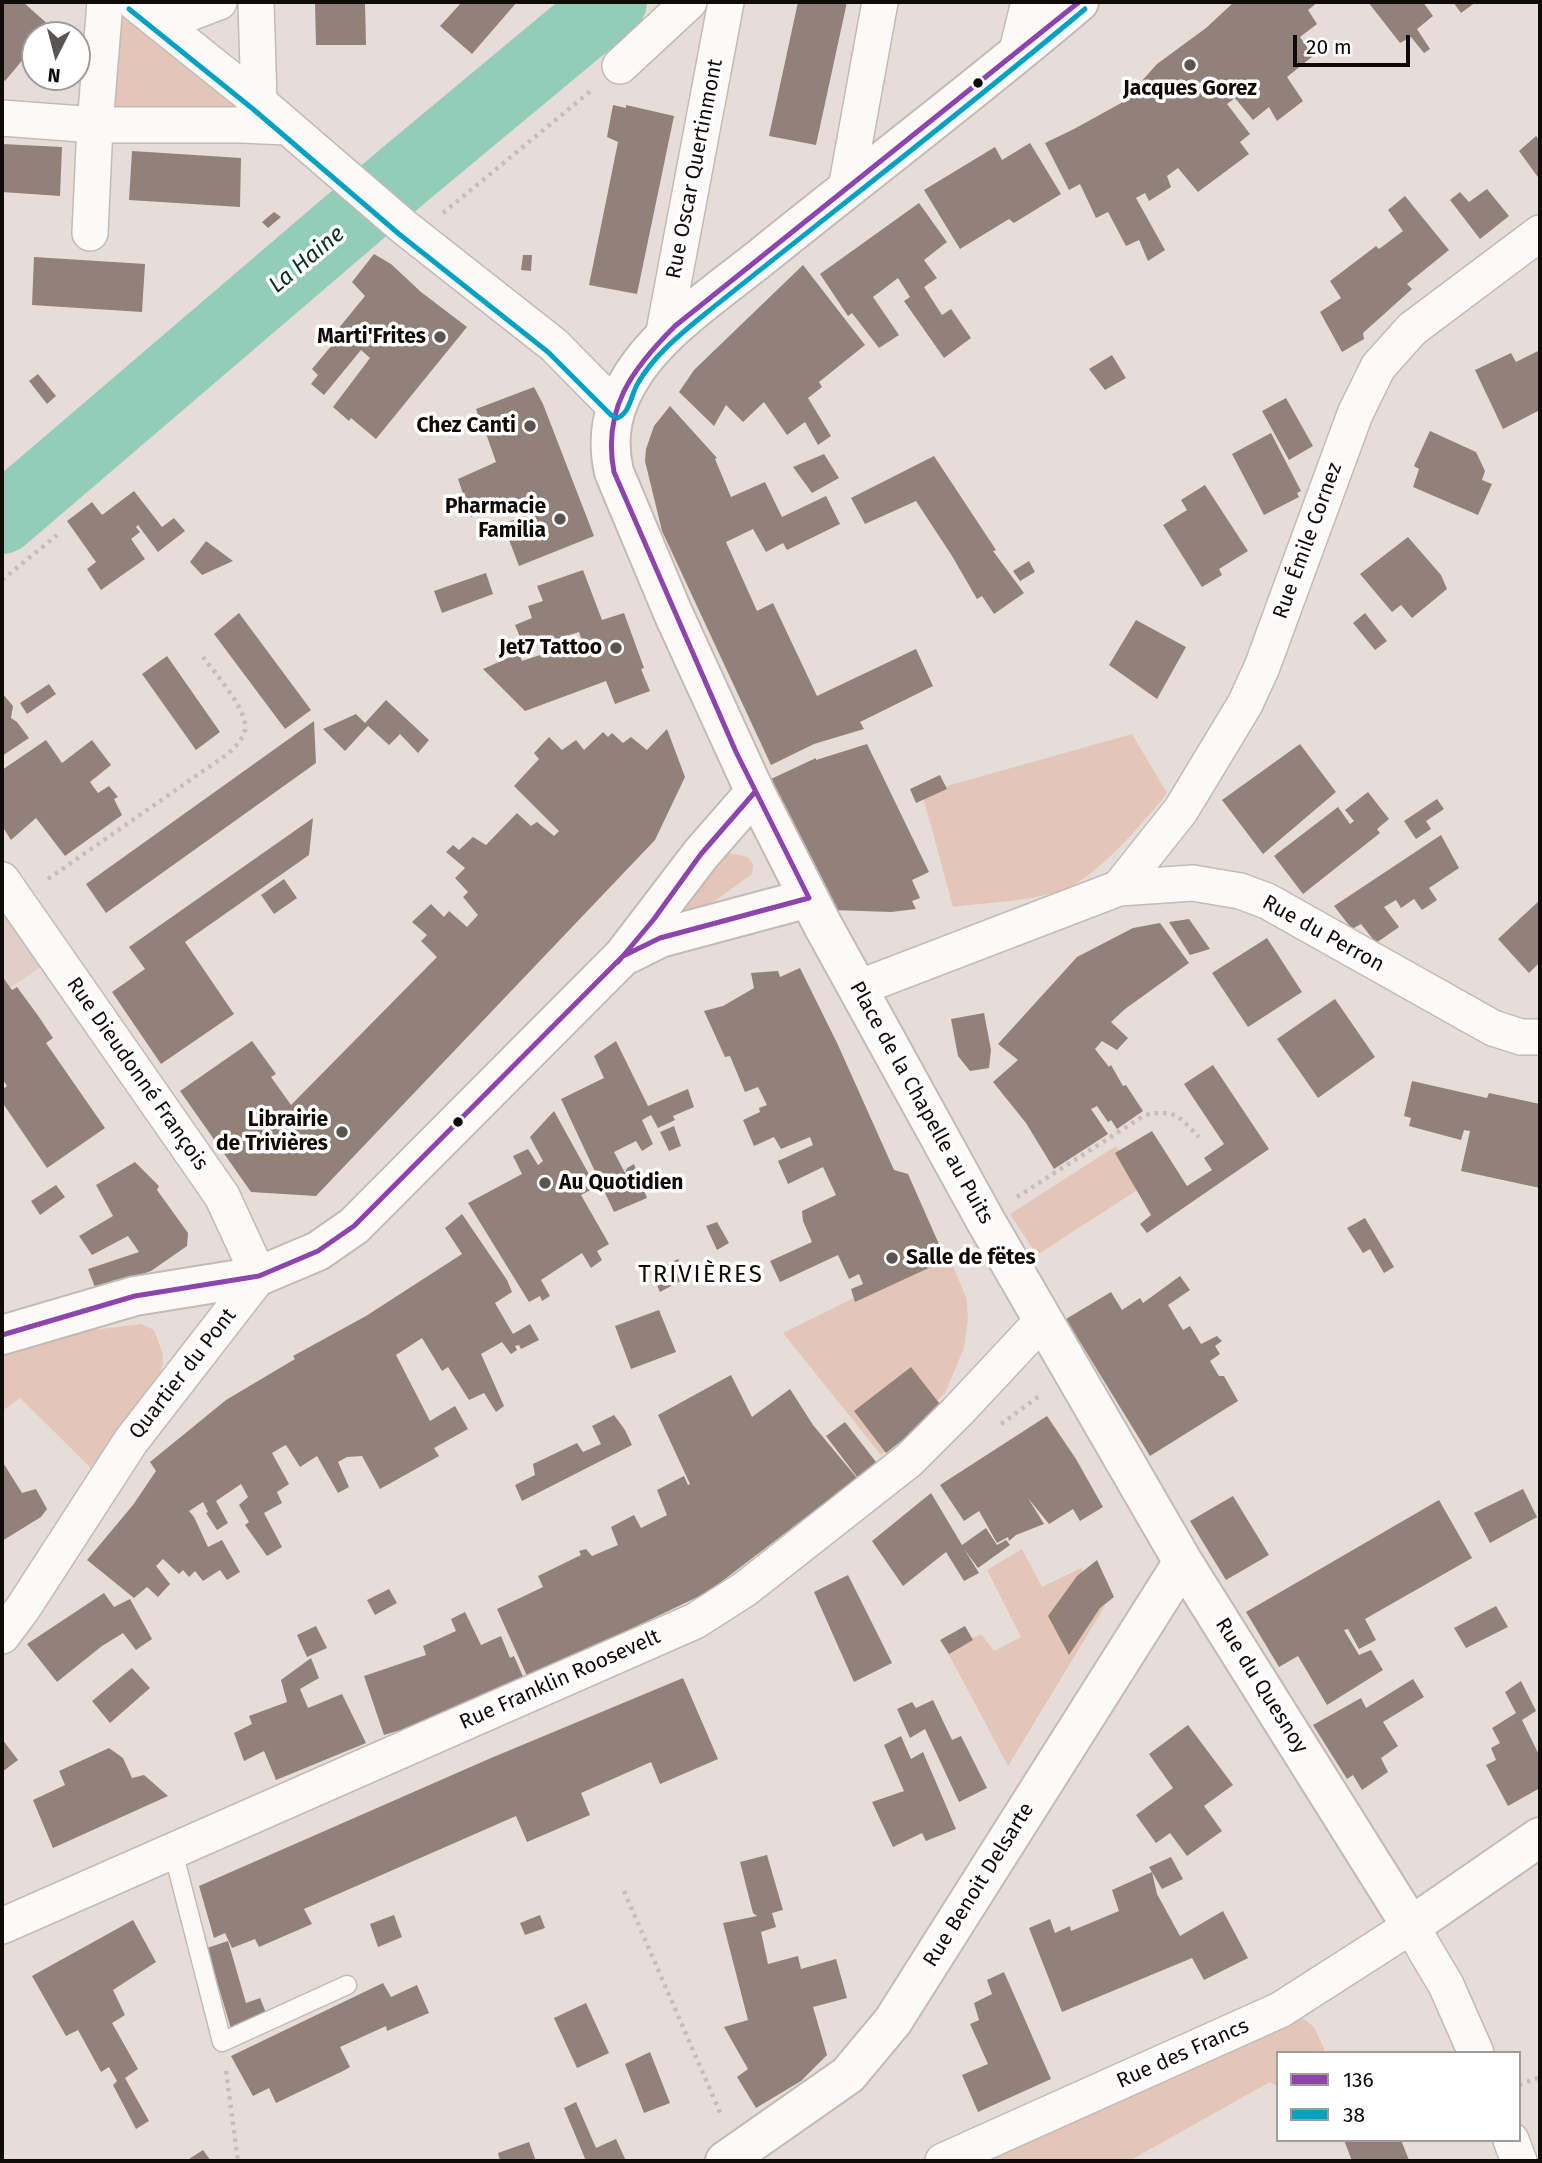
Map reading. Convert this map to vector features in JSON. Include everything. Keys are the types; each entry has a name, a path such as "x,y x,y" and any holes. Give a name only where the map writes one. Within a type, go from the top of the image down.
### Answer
{"street":[{"path":"90,233 105,2"},
{"path":"134,2 259,102 410,231 554,345 617,409"},
{"path":"161,24 219,2"},
{"path":"257,2 259,102"},
{"path":"620,66 689,2"},
{"name":"Rue Oscar Quertinmont","path":"663,337 726,2"},
{"path":"846,189 880,2"},
{"path":"1016,55 1029,2"},
{"name":"Rue Oscar Quertinmont","path":"815,910 755,792 673,612 614,472 609,436 630,378 663,337 1079,2"},
{"path":"2,118 95,125 286,127"},
{"name":"Rue Émile Cornez","path":"1119,888 1181,810 1245,704 1262,667 1355,414 1378,368 1412,328 1540,233"},
{"path":"623,956 701,854 755,792"},
{"name":"Rue du Perron","path":"858,988 1119,888 1193,883 1240,891 1267,901 1493,1028 1521,1037 1540,1037"},
{"name":"Rue Dieudonné François","path":"7,896 222,1196 259,1276"},
{"path":"623,956 660,938 815,910"},
{"name":"Place de la Chapelle au Puits","path":"815,910 984,1218 1044,1319"},
{"name":"Quartier du Pont","path":"2,1636 131,1441 259,1276 318,1251 354,1226 623,956"},
{"path":"2,1335 135,1296 259,1276"},
{"name":"Rue du Quesnoy","path":"1044,1319 1183,1562 1446,1985 1475,2051"},
{"name":"Rue Franklin Roosevelt","path":"2,1926 695,1621 745,1589 909,1460 960,1410 1044,1319"},
{"name":"Rue Benoit Delsarte","path":"725,2161 848,2075 893,2021 1183,1562"},
{"path":"1411,1926 1540,1837"},
{"name":"Rue des Francs","path":"943,2161 1280,2010 1411,1926"},
{"path":"1512,2142 1519,2161"}],"lane":[{"path":"173,1850 222,2042 347,1985"}],"path":[{"path":"410,231 620,66"},
{"path":"2,580 57,535"},
{"path":"7,896 229,753 239,743 245,728 242,712 203,657"},
{"path":"984,1218 1145,1115 1168,1111 1180,1118 1199,1137"},
{"path":"624,1891 724,2122"},
{"path":"222,2042 238,2161"},
{"path":"1521,2084 1540,2077"}],"shaded area":[{"path":"122,2 259,102 243,125 137,125 98,88"},
{"path":"1132,734 1167,793 1120,847 1092,872 1065,889 1024,899 953,907 922,793"},
{"path":"729,853 748,857 753,864 752,874 690,919 680,917 678,909"},
{"path":"2,880 56,957 2,993"},
{"path":"1116,1146 1142,1187 1037,1255 1010,1214"},
{"path":"947,1252 967,1300 968,1319 964,1348 945,1393 881,1455 783,1333"},
{"path":"88,1310 93,1330 141,1324 154,1330 163,1354 162,1369 105,1482 20,1398 2,1411 2,1335"},
{"path":"1022,1549 1042,1587 1081,1568 1105,1606 1008,1766 947,1651 981,1634 994,1651 1021,1637 987,1570"},
{"path":"1300,2016 1314,2027 1325,2051 1276,2051 1276,2086 1270,2082 1129,2161 941,2161"}],"building":[{"path":"2,2 23,2 44,21 21,21 21,62 5,81 2,78"},
{"path":"315,2 365,2 366,45 316,45"},
{"path":"462,2 517,2 472,54 440,26"},
{"path":"798,2 847,2 816,145 769,136"},
{"path":"1234,2 1318,2 1308,10 1317,24 1300,37 1313,56 1287,77 1303,101 1277,121 1269,107 1253,120 1235,98 1227,104 1250,134 1240,142 1249,154 1198,192 1178,168 1167,176 1171,187 1149,201 1145,193 1136,198 1165,250 1148,261 1139,240 1126,246 1108,212 1096,218 1080,184 1069,190 1045,143 1123,102 1157,64 1206,28"},
{"path":"1368,2 1423,2 1433,16 1417,29 1430,49 1424,53 1411,37 1400,43"},
{"path":"1453,2 1476,2 1461,13"},
{"path":"613,105 626,108 626,105 674,116 637,294 589,285 618,142 607,137"},
{"path":"1536,136 1540,140 1540,180 1519,151"},
{"path":"1030,143 1061,194 1014,223 1009,219 960,249 924,190 995,147 1002,160"},
{"path":"2,144 62,147 60,196 2,192"},
{"path":"132,151 241,158 240,207 129,200"},
{"path":"1487,189 1509,216 1480,239 1450,200 1460,192 1469,202"},
{"path":"1405,196 1449,250 1407,284 1412,289 1363,333 1364,339 1342,352 1320,312 1341,298 1330,281 1376,246 1379,249 1403,231 1388,210"},
{"path":"919,203 947,242 924,260 937,278 924,287 942,315 951,309 971,338 944,358 904,301 910,297 898,278 873,297 899,335 879,348 852,313 848,316 820,274"},
{"path":"274,212 281,217 268,228 262,222"},
{"path":"374,254 391,264 421,292 467,327 376,439 333,407 370,358 361,350 324,395 311,384 318,375 312,369 342,333 338,329 365,296 352,282"},
{"path":"523,255 532,255 531,271 521,270"},
{"path":"34,257 145,264 142,312 32,305"},
{"path":"803,265 865,345 819,382 822,387 808,398 831,436 818,445 805,422 787,435 764,402 743,422 726,405 714,426 679,392 694,370"},
{"path":"1540,350 1540,410 1503,429 1475,370 1511,353 1516,362"},
{"path":"1112,355 1126,378 1105,390 1089,369"},
{"path":"38,374 56,396 47,404 29,381"},
{"path":"534,387 594,536 519,566 503,524 529,514 524,499 471,517 458,479 496,462 484,428 468,433 463,422 478,415 476,409"},
{"path":"1286,398 1313,446 1289,460 1262,411"},
{"path":"670,406 717,458 715,459 731,497 765,482 782,517 826,496 840,524 787,550 783,543 766,552 753,529 726,542 757,611 773,603 817,696 916,649 933,686 860,722 864,729 814,744 771,765 662,531 645,461 654,426"},
{"path":"1430,431 1476,452 1485,471 1482,480 1492,484 1478,515 1413,487 1419,469 1414,466"},
{"path":"1271,433 1301,491 1297,493 1299,497 1264,515 1232,454"},
{"path":"824,454 839,478 812,493 793,467"},
{"path":"934,456 996,550 993,551 1024,593 994,614 982,596 977,599 916,501 865,524 851,498"},
{"path":"1205,485 1248,551 1219,569 1222,575 1202,587 1163,525 1187,510 1181,500"},
{"path":"134,491 162,527 174,518 185,531 158,552 138,525 136,527 140,532 131,539 145,559 101,590 87,569 96,562 67,521 92,502 102,515"},
{"path":"1408,537 1441,575 1447,589 1412,618 1401,605 1392,612 1360,574"},
{"path":"206,541 233,561 202,575 190,562"},
{"path":"1029,561 1035,572 1020,581 1013,571"},
{"path":"583,570 602,620 624,613 650,691 615,704 606,681 525,711 483,669 519,653 522,661 582,641 579,632 525,649 515,625 532,618 528,606 543,601 537,586"},
{"path":"486,573 493,594 442,613 434,591"},
{"path":"239,613 311,710 285,729 214,634"},
{"path":"1365,613 1387,641 1375,650 1353,623"},
{"path":"1136,620 1186,647 1157,699 1109,665"},
{"path":"167,656 220,732 196,750 142,674"},
{"path":"49,684 56,694 27,714 20,703"},
{"path":"2,693 13,706 11,718 29,738 2,756"},
{"path":"386,700 429,740 418,753 400,734 389,745 368,726 345,751 323,729 356,714 365,723"},
{"path":"314,721 316,763 106,913 86,884"},
{"path":"667,729 685,777 655,840 316,1196 251,1192 180,1091 252,1041 276,1074 271,1077 291,1105 437,957 421,941 427,935 412,922 431,904 444,917 449,911 467,927 478,915 463,897 468,892 455,878 465,868 446,852 453,845 459,850 473,837 486,845 517,813 531,826 537,822 554,836 559,831 514,786 539,759 534,753 549,737 562,750 576,740 584,750 603,732 608,737 612,733 623,743 631,737 647,750"},
{"path":"46,740 62,763 92,740 111,765 90,782 98,793 109,786 118,797 114,799 122,815 65,856 36,818 11,840 2,826 2,770"},
{"path":"867,744 929,872 912,880 920,898 912,901 916,909 891,912 833,910 771,779 816,758"},
{"path":"1300,744 1336,792 1263,854 1222,800"},
{"path":"940,775 947,789 916,803 910,789"},
{"path":"1368,792 1389,819 1377,829 1380,833 1303,894 1274,856 1338,807 1350,824 1354,821 1345,810"},
{"path":"1437,799 1444,809 1426,821 1431,829 1416,839 1404,821"},
{"path":"313,818 309,855 185,942 234,1014 161,1064 112,992 145,969 129,947"},
{"path":"1441,835 1459,868 1429,888 1437,900 1422,910 1414,899 1401,908 1396,900 1384,907 1399,927 1376,943 1361,924 1352,929 1334,906"},
{"path":"284,879 297,898 274,914 261,895"},
{"path":"1540,900 1540,962 1529,973 1498,939"},
{"path":"1189,919 1210,949 1190,955 1169,922"},
{"path":"1160,923 1189,963 1111,1022 1128,1038 1117,1050 1102,1041 1095,1049 1109,1067 1111,1065 1123,1086 1126,1085 1143,1111 1117,1129 1111,1120 1108,1122 1097,1106 1091,1109 1108,1134 1054,1169 1026,1123 993,1082 1018,1060 998,1044 1077,957 1133,928"},
{"path":"1267,938 1302,992 1248,1027 1212,973"},
{"path":"800,968 894,1170 908,1174 946,1260 855,1302 851,1289 863,1284 859,1274 849,1279 838,1255 780,1282 770,1261 812,1242 803,1221 802,1211 836,1195 823,1167 788,1184 778,1161 813,1145 810,1137 781,1149 774,1137 754,1146 743,1120 760,1112 759,1108 767,1105 758,1087 745,1092 730,1056 725,1057 704,1011 723,1006 754,988 751,973 778,971 780,977"},
{"path":"2,976 12,990 17,987 39,1017 53,1038 46,1043 105,1128 47,1168 2,1102 2,1090 7,1086 2,1078"},
{"path":"1335,999 1375,1057 1318,1098 1277,1039"},
{"path":"984,1013 991,1050 989,1068 970,1071 958,1056 951,1019"},
{"path":"616,1041 648,1106 688,1089 694,1107 673,1116 675,1120 658,1128 651,1115 642,1120 653,1144 642,1151 636,1141 614,1152 625,1173 627,1168 634,1164 647,1198 614,1212 561,1099 604,1078 594,1056"},
{"path":"1213,1065 1269,1149 1147,1233 1140,1224 1151,1215 1115,1153 1152,1131 1187,1186 1212,1170 1204,1158 1224,1144 1184,1084"},
{"path":"1412,1081 1487,1098 1489,1093 1540,1104 1540,1188 1461,1171 1470,1131 1464,1130 1461,1140 1409,1126 1411,1118 1404,1116"},
{"path":"554,1111 596,1187 581,1195 609,1244 597,1251 602,1260 591,1268 582,1253 541,1280 550,1296 542,1301 540,1296 529,1302 468,1203 522,1174 513,1156 528,1149 538,1165 543,1161 530,1137"},
{"path":"674,1126 681,1146 669,1151 660,1132"},
{"path":"135,1162 159,1186 157,1190 188,1233 187,1246 151,1271 96,1290 88,1269 139,1252 128,1236 92,1255 79,1236 113,1216 96,1185"},
{"path":"56,1185 65,1197 40,1215 31,1201"},
{"path":"462,1214 507,1280 512,1292 495,1303 513,1334 530,1324 539,1340 521,1349 519,1345 515,1346 517,1350 511,1354 502,1342 481,1354 504,1406 496,1412 484,1393 469,1400 448,1367 442,1371 422,1338 396,1355 430,1421 455,1406 468,1429 434,1448 439,1456 380,1489 362,1456 347,1457 338,1462 349,1487 338,1493 317,1456 300,1467 286,1445 282,1447 272,1453 289,1484 277,1492 282,1503 264,1513 282,1547 267,1556 245,1525 249,1522 239,1505 248,1497 241,1484 216,1501 228,1523 217,1530 206,1513 208,1512 203,1502 189,1511 208,1547 222,1540 240,1572 227,1580 220,1570 203,1581 195,1571 189,1577 183,1570 179,1574 163,1559 156,1566 170,1584 158,1597 147,1587 134,1598 87,1560 133,1505 156,1471 150,1462 226,1400 295,1359 293,1356 366,1316 462,1254 445,1228"},
{"path":"1365,1218 1394,1267 1384,1273 1370,1249 1363,1253 1347,1228"},
{"path":"717,1222 729,1243 717,1250 706,1226"},
{"path":"678,1259 688,1277 660,1292 651,1273"},
{"path":"1180,1276 1190,1290 1168,1305 1183,1330 1190,1326 1201,1344 1217,1336 1222,1341 1215,1346 1220,1354 1210,1361 1219,1376 1224,1376 1238,1401 1150,1456 1066,1319 1111,1292 1122,1310 1140,1298 1143,1303"},
{"path":"659,1310 676,1352 631,1369 615,1326"},
{"path":"911,1367 943,1408 886,1453 854,1411"},
{"path":"731,1375 752,1417 790,1389 813,1425 857,1478 708,1592 528,1678 497,1609 543,1587 538,1576 581,1555 579,1551 586,1549 592,1556 618,1545 611,1527 634,1515 641,1528 667,1515 657,1490 684,1476 688,1485 690,1484 658,1415"},
{"path":"614,1415 632,1445 522,1501 515,1485 535,1475 533,1464 577,1443 583,1452 601,1444 592,1426"},
{"path":"1047,1416 1076,1459 1103,1507 1080,1521 1073,1509 1049,1524 1028,1498 1044,1524 1016,1535 1009,1541 1008,1537 997,1543 979,1511 964,1521 940,1485"},
{"path":"845,1422 876,1462 857,1477 826,1436"},
{"path":"2,1461 22,1493 36,1489 47,1509 41,1517 2,1541"},
{"path":"1523,1489 1537,1517 1490,1543 1474,1513"},
{"path":"931,1493 962,1545 986,1528 997,1545 1006,1540 1010,1545 978,1568 964,1549 979,1573 964,1581 946,1552 903,1586 872,1541"},
{"path":"1233,1496 1269,1555 1226,1580 1190,1521"},
{"path":"1439,1500 1472,1558 1365,1619 1376,1640 1359,1649 1348,1629 1344,1630 1359,1655 1371,1650 1383,1670 1327,1705 1298,1656 1279,1667 1246,1612"},
{"path":"1097,1560 1114,1597 1100,1608 1069,1655 1048,1616 1077,1576"},
{"path":"848,1575 892,1663 854,1682 814,1592"},
{"path":"389,1589 397,1603 375,1615 367,1600"},
{"path":"104,1593 114,1607 130,1599 152,1639 136,1650 123,1633 57,1682 27,1644"},
{"path":"1496,1606 1508,1627 1466,1648 1454,1628"},
{"path":"465,1612 481,1645 501,1636 510,1658 514,1656 527,1686 450,1715 384,1735 364,1676 426,1655 423,1646 456,1631 451,1619"},
{"path":"316,1626 327,1648 307,1657 297,1635"},
{"path":"965,1626 973,1640 949,1654 940,1640"},
{"path":"311,1658 319,1678 300,1689 308,1708 342,1694 366,1743 276,1780 264,1751 244,1761 234,1733 252,1724 249,1716 287,1702 281,1680"},
{"path":"132,1668 150,1688 110,1723 92,1701"},
{"path":"683,1678 718,1759 660,1784 651,1762 581,1793 590,1815 527,1842 516,1816 304,1909 312,1924 259,1947 255,1939 232,1948 225,1933 214,1938 199,1886 491,1758"},
{"path":"1413,1679 1424,1697 1383,1722 1398,1746 1381,1758 1388,1772 1362,1790 1353,1775 1347,1779 1313,1725 1361,1698 1366,1708"},
{"path":"1521,1681 1536,1711 1522,1720 1540,1757 1540,1788 1508,1806 1486,1765 1496,1760 1491,1748 1500,1743 1492,1728 1516,1713 1505,1692"},
{"path":"933,1700 952,1740 961,1736 987,1788 959,1802 925,1729 910,1738 897,1709 912,1702 916,1708"},
{"path":"1188,1725 1233,1785 1204,1806 1222,1831 1187,1856 1170,1833 1156,1843 1136,1815 1173,1788 1149,1754"},
{"path":"901,1736 911,1759 923,1752 956,1829 926,1841 922,1833 893,1847 872,1802 904,1791 884,1745"},
{"path":"2,1739 18,1760 2,1772"},
{"path":"109,1748 123,1758 132,1778 144,1775 168,1796 53,1848 33,1800 65,1785 59,1771"},
{"path":"767,1855 783,1910 772,1913 776,1927 761,1932 768,1964 798,1956 801,1969 836,1959 847,1998 813,2007 827,2055 801,2081 756,2108 737,2077 748,2069 724,2027 748,2020 723,1923 757,1916 753,1913 740,1862"},
{"path":"1171,1857 1183,1879 1162,1889 1149,1867"},
{"path":"1152,1872 1157,1894 1180,1936 1223,1911 1248,1958 1204,1980 1192,1958 1062,2012 1029,1928 1050,1919 1055,1933 1070,1926 1071,1931 1119,1911 1112,1890"},
{"path":"394,1915 402,1937 378,1947 370,1924"},
{"path":"540,1915 545,1928 525,1935 520,1923"},
{"path":"133,1920 156,1962 113,1990 125,2015 112,2023 138,2069 125,2078 149,2121 136,2129 113,2085 117,2081 109,2067 101,2072 78,2030 66,2036 32,1976"},
{"path":"228,1941 246,2003 260,1998 266,2013 232,2032 207,1948"},
{"path":"1004,1972 1051,2079 978,2112 962,2075 988,2064 970,2024 979,2020 974,2003 992,1994 987,1980"},
{"path":"383,1983 391,1997 417,1985 429,2013 387,2031 386,2026 340,2047 350,2067 276,2103 269,2088 253,2096 231,2056"},
{"path":"586,2003 609,2053 577,2068 554,2018"},
{"path":"650,2052 670,2103 644,2113 625,2064"},
{"path":"576,2102 596,2148 616,2139 626,2161 586,2161 564,2108"},
{"path":"529,2142 536,2161 500,2161 498,2153"},
{"path":"1345,2142 1402,2142 1409,2160 1352,2161"},
{"path":"203,2150 211,2161 186,2161"}],"waterway":[{"name":"La Haine","path":"2,519 404,175 612,2"}],"transit line":[{"name":"136","path":"2,1335 135,1296 259,1276 318,1251 354,1226 623,956 660,938 809,898 736,752 614,472 611,449 617,409 634,374 675,326 1079,2"},
{"name":"38","path":"129,9 253,109 399,234 548,352 617,418 625,412 638,383 651,365 683,333 1085,9"},
{"name":"136","path":"618,962 654,919 701,854 755,792"}],"place":[{"name":"Jacques Gorez","path":"1190,65"},
{"name":"Marti'Frites","path":"440,337"},
{"name":"Chez Canti","path":"530,426"},
{"name":"Pharmacie Familia","path":"560,519"},
{"name":"Jet7 Tattoo","path":"616,648"},
{"name":"Librairie de Trivières","path":"342,1132"},
{"name":"Au Quotidien","path":"545,1183"},
{"name":"Salle de fëtes","path":"892,1258"}],"district":[{"name":"TRIVIÈRES","path":"701,1275"}]}
